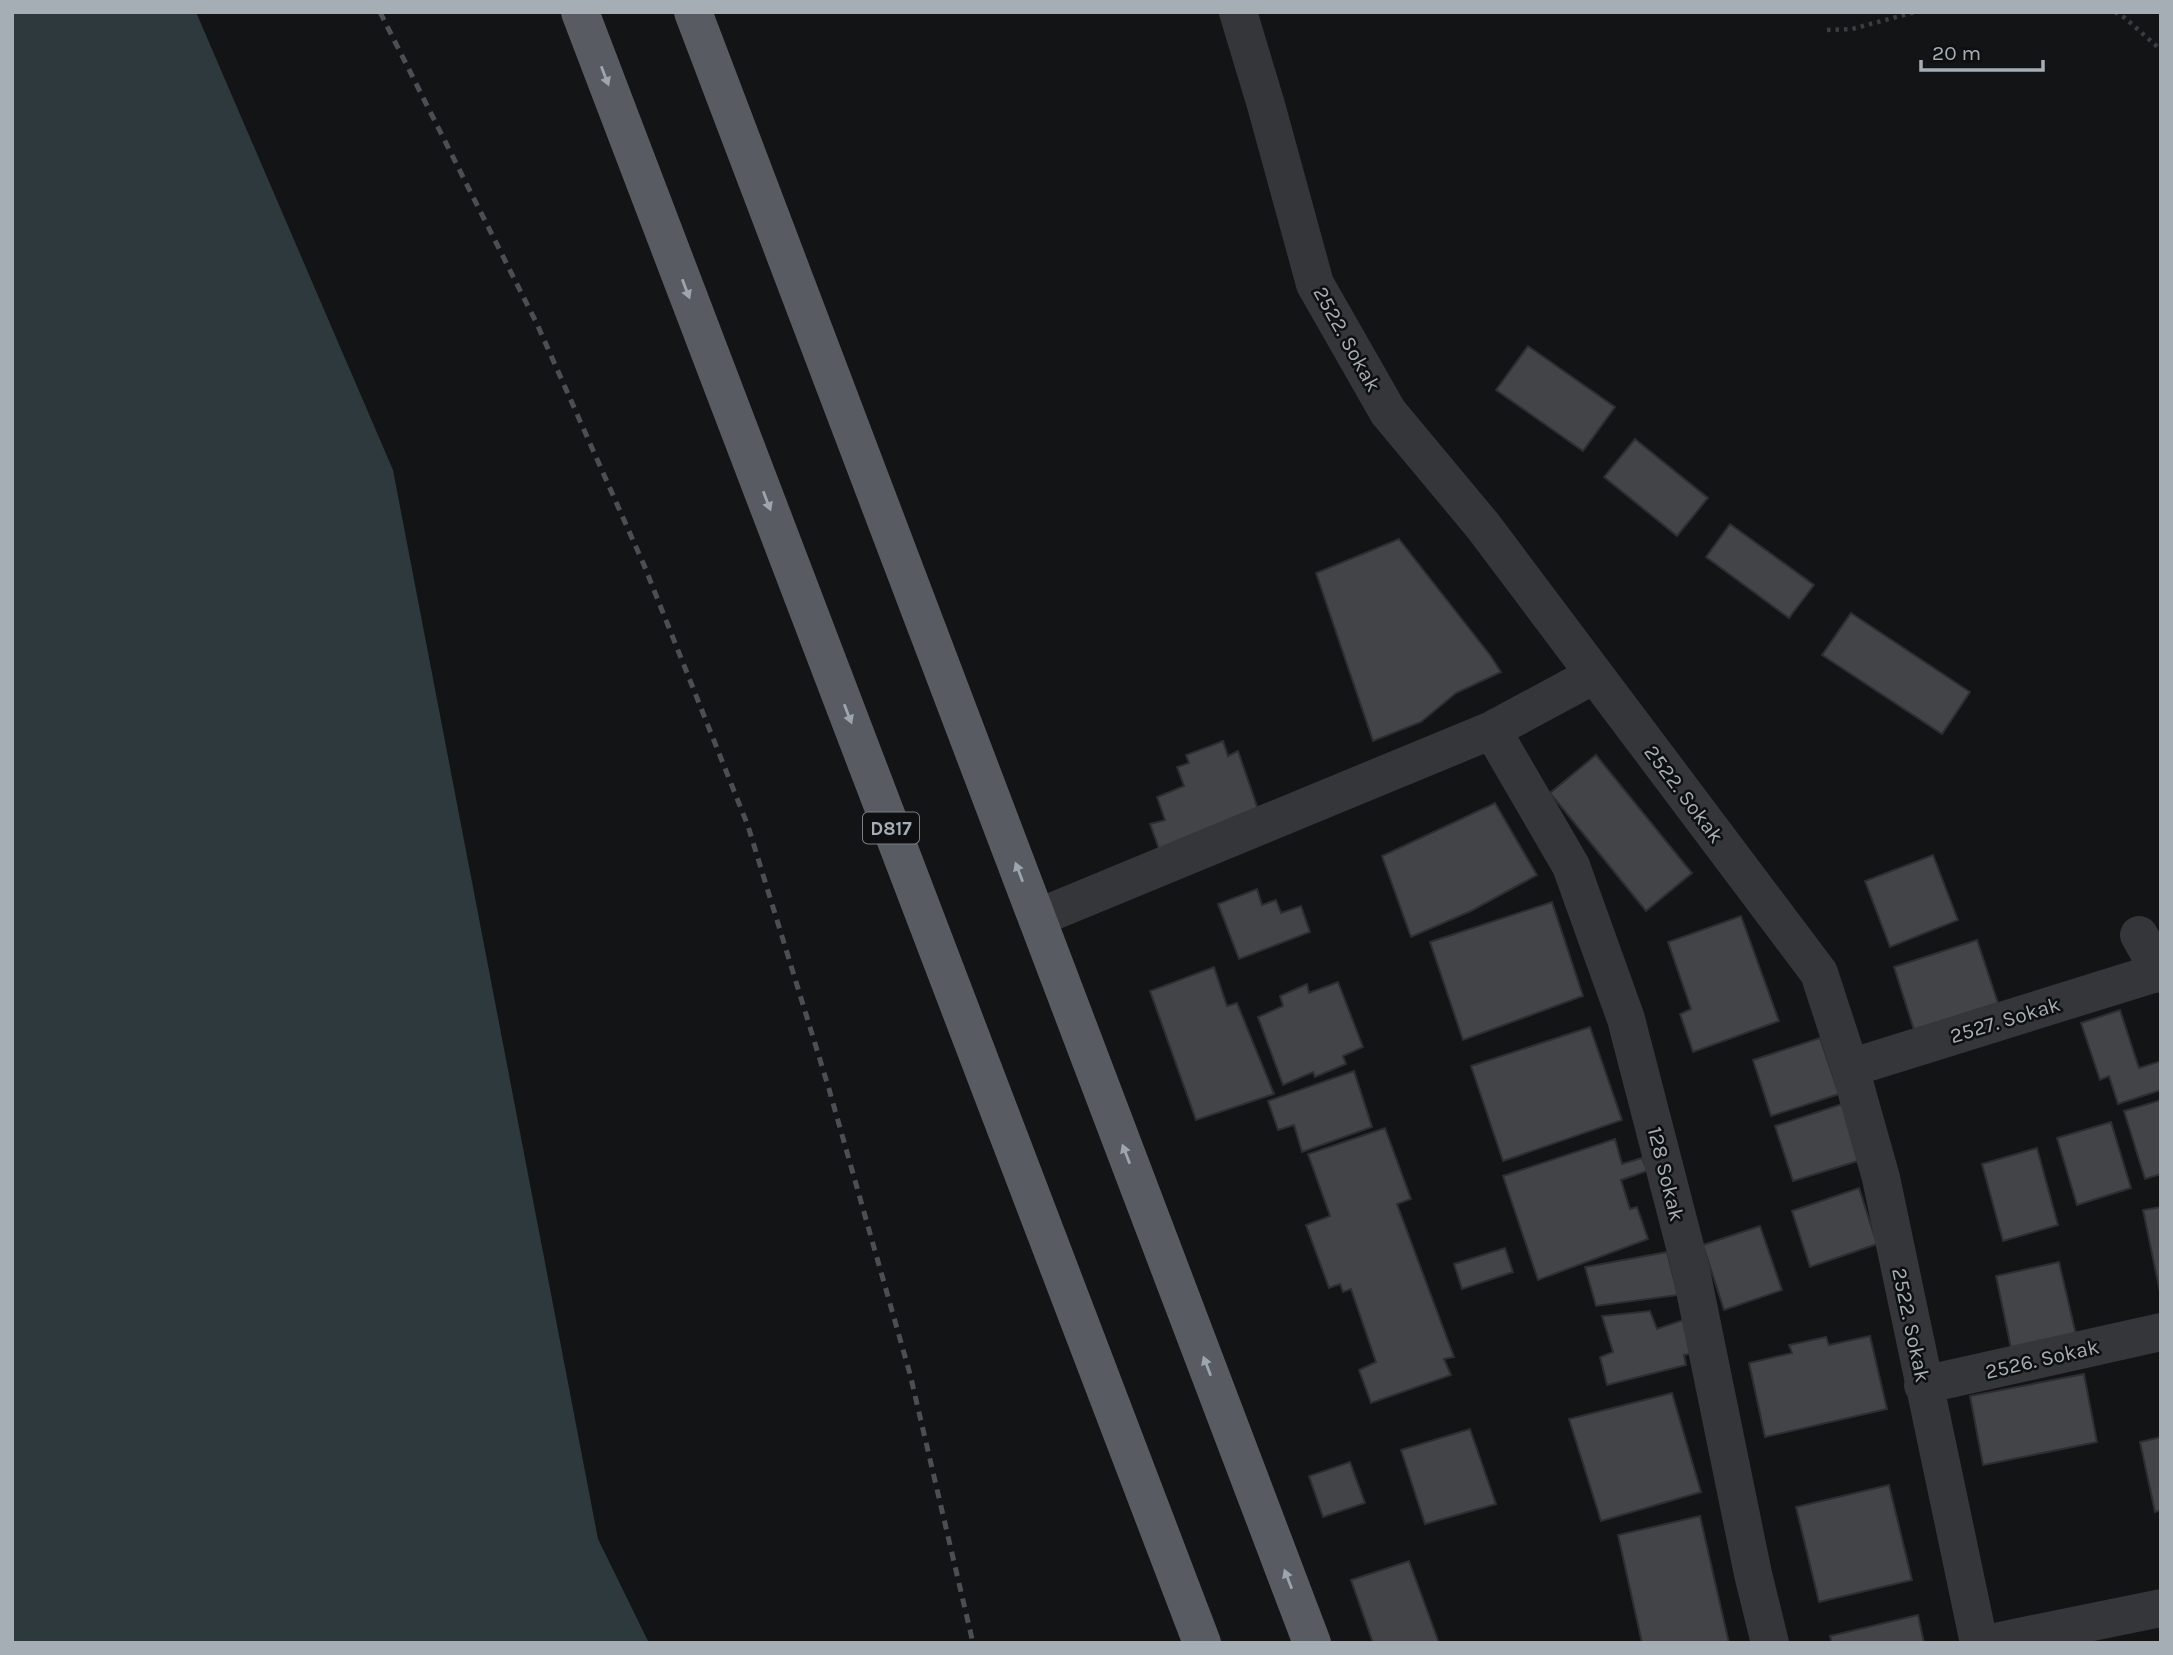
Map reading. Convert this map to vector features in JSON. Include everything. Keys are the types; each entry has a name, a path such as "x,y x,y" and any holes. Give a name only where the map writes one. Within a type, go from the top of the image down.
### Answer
{"highway":[{"name":"D817","path":"580,12 1202,1643"},
{"path":"693,12 1312,1643"}],"street":[{"name":"2522. Sokak","path":"1238,12 1315,284 1388,412 1483,526 1819,973 1850,1068 1881,1178 1979,1643"},
{"path":"1037,918 1492,730 1594,675"},
{"name":"128 Sokak","path":"1492,730 1571,866 1626,1019 1690,1266 1753,1574 1770,1643"},
{"path":"2138,935 2160,973"},
{"name":"2527. Sokak","path":"1850,1068 2160,973"},
{"name":"2526. Sokak","path":"1923,1385 2161,1332"},
{"path":"1990,1643 2161,1608"}],"path":[{"path":"1827,30 1852,29 1915,12"},
{"path":"2115,12 2161,50"}],"shaded area":[{"path":"12,12 196,12 393,470 598,1539 649,1643 12,1643"}],"building":[{"path":"1528,346 1615,407 1583,451 1496,390"},
{"path":"1635,439 1708,498 1677,536 1604,477"},
{"path":"1730,524 1814,585 1789,618 1706,557"},
{"path":"1399,539 1501,672 1456,693 1421,722 1373,741 1316,573"},
{"path":"1851,613 1970,692 1942,734 1822,655"},
{"path":"1223,741 1228,756 1238,751 1259,812 1162,857 1150,824 1165,820 1157,797 1184,786 1177,767 1189,763 1186,755"},
{"path":"1596,755 1692,873 1646,911 1550,793"},
{"path":"1495,803 1537,875 1471,911 1411,937 1382,856"},
{"path":"1933,855 1958,920 1890,947 1865,881"},
{"path":"1257,889 1262,905 1276,900 1281,913 1301,906 1310,932 1239,959 1218,904"},
{"path":"1552,902 1583,996 1463,1040 1430,942"},
{"path":"1741,916 1779,1021 1693,1052 1680,1014 1691,1009 1668,942"},
{"path":"1977,940 1998,1003 1914,1030 1894,967"},
{"path":"1214,967 1227,1006 1237,1003 1274,1094 1196,1120 1150,991"},
{"path":"1338,982 1363,1047 1343,1056 1346,1064 1315,1077 1313,1072 1283,1085 1258,1017 1283,1006 1280,996 1307,984 1309,993"},
{"path":"2120,1010 2139,1068 2161,1061 2161,1090 2118,1104 2109,1076 2100,1080 2081,1023"},
{"path":"1590,1027 1622,1120 1503,1161 1471,1066"},
{"path":"1820,1038 1839,1094 1771,1116 1753,1060"},
{"path":"1354,1071 1372,1127 1302,1152 1294,1125 1278,1130 1268,1101"},
{"path":"2161,1100 2161,1174 2145,1179 2124,1111"},
{"path":"1842,1104 1861,1160 1793,1181 1775,1126"},
{"path":"2111,1122 2131,1188 2077,1205 2057,1138"},
{"path":"1385,1128 1411,1199 1397,1204 1454,1357 1444,1359 1451,1375 1371,1403 1359,1370 1376,1362 1351,1289 1343,1292 1340,1284 1329,1288 1306,1225 1330,1216 1308,1154"},
{"path":"1615,1139 1622,1164 1642,1158 1647,1171 1621,1180 1630,1209 1637,1207 1648,1239 1538,1280 1503,1176"},
{"path":"2037,1148 2058,1225 2003,1241 1982,1164"},
{"path":"1859,1188 1877,1244 1810,1267 1792,1211"},
{"path":"2161,1207 2161,1297 2143,1210"},
{"path":"1760,1226 1782,1290 1724,1310 1703,1245"},
{"path":"1505,1248 1513,1272 1462,1289 1454,1264"},
{"path":"1667,1252 1678,1295 1596,1306 1585,1267"},
{"path":"2059,1262 2077,1339 2012,1353 1996,1276"},
{"path":"1650,1311 1657,1329 1683,1320 1694,1353 1684,1355 1686,1365 1607,1385 1600,1357 1613,1352 1602,1316"},
{"path":"1870,1336 1887,1409 1765,1437 1749,1363 1792,1353 1789,1345 1826,1337 1829,1345"},
{"path":"2084,1374 2097,1442 1983,1465 1970,1396"},
{"path":"1672,1393 1701,1492 1601,1521 1569,1419"},
{"path":"1470,1429 1496,1504 1425,1524 1401,1450"},
{"path":"2161,1437 2161,1510 2155,1512 2140,1442"},
{"path":"1350,1462 1365,1503 1323,1517 1309,1476"},
{"path":"1889,1485 1912,1580 1819,1602 1796,1507"},
{"path":"1700,1516 1729,1643 1642,1643 1618,1535"},
{"path":"1409,1561 1439,1643 1373,1643 1351,1580"},
{"path":"1918,1615 1924,1643 1832,1643 1830,1636"}],"railway":[{"path":"380,12 537,324 644,565 748,826 829,1089 910,1374 973,1643"}]}
